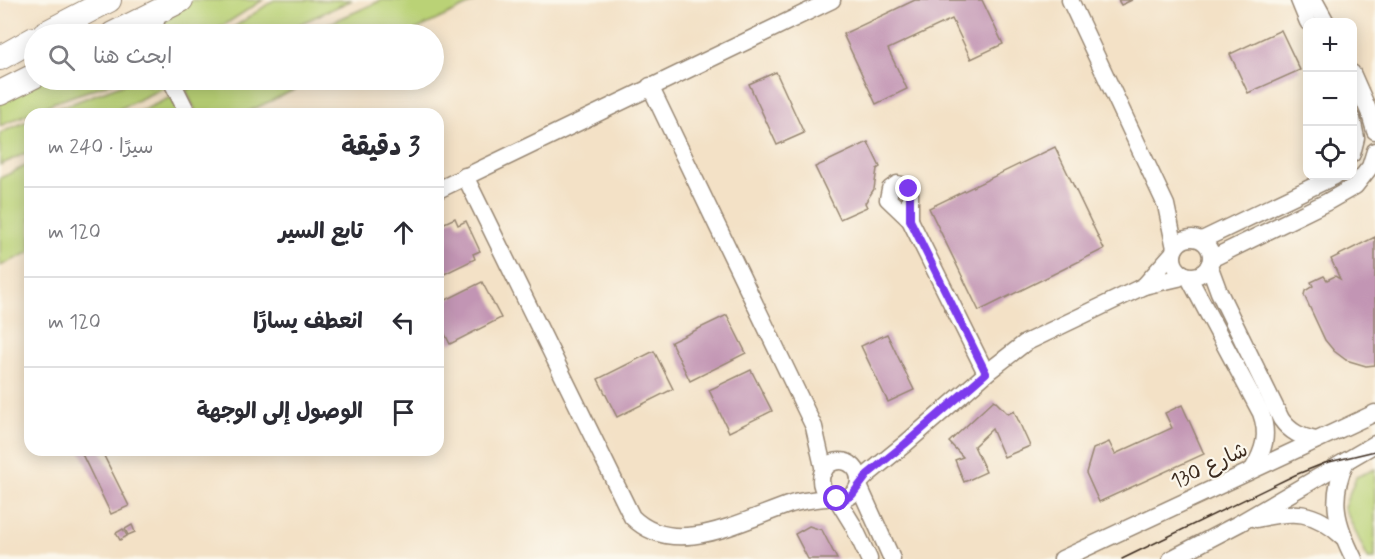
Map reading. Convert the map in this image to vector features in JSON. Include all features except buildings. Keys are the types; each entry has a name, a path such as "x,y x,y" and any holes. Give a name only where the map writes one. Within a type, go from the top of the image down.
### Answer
{"highway":[{"path":"63,24 109,0"},
{"path":"140,24 172,4"},
{"path":"0,58 24,45"},
{"path":"0,93 24,81"}],"street":[{"path":"444,187 832,0"},
{"path":"1070,0 1166,205 1175,266 1186,275 1261,413 1266,428 1265,443 1253,469"},
{"path":"1299,0 1306,18"},
{"path":"1314,0 1324,18"},
{"path":"155,24 157,17 172,4"},
{"path":"1357,83 1375,131"},
{"path":"650,86 814,427 823,472 824,490 835,498 853,525 869,559"},
{"path":"176,90 185,108"},
{"path":"465,176 632,517 644,535 661,547 685,550 716,539 791,504 835,498 845,499 852,495 859,484 889,456 986,373 1031,339 1144,286 1186,275 1199,275 1210,262 1355,186 1370,167 1375,151"},
{"path":"1144,286 1185,239 1198,239 1234,226 1327,180"},
{"path":"1166,205 1209,248 1210,262 1219,292 1281,419 1292,431 1316,440"},
{"path":"910,220 986,373"},
{"name":"شارع 130","path":"1065,558 1375,412"},
{"path":"814,427 846,462 857,470 866,506 892,559"},
{"path":"1171,559 1240,523 1375,444"},
{"path":"791,504 832,462 889,456"},
{"path":"1346,461 1339,480 1336,499 1339,525 1354,559"},
{"path":"1240,523 1279,514 1305,514 1323,521 1343,537"}],"green space":[{"path":"192,0 263,0 226,24 161,24"},
{"path":"274,0 352,0 300,24 239,24"},
{"path":"382,0 479,0 428,24 328,24"},
{"path":"24,87 24,90 90,90 41,108 24,108 24,116 0,126 0,98"},
{"path":"108,90 159,90 121,108 60,108"},
{"path":"186,90 294,90 256,108 194,108"},
{"path":"171,97 177,108 148,108"},
{"path":"24,123 24,154 0,165 0,133"},
{"path":"24,167 24,255 0,266 0,178"},
{"path":"1375,469 1375,559 1368,559 1344,507 1356,477"}],"tram line":[{"path":"1122,559 1295,475 1325,463 1375,451"}],"route":[{"path":"837,499 845,499 852,495 868,474 986,373 910,220 909,189"}]}
